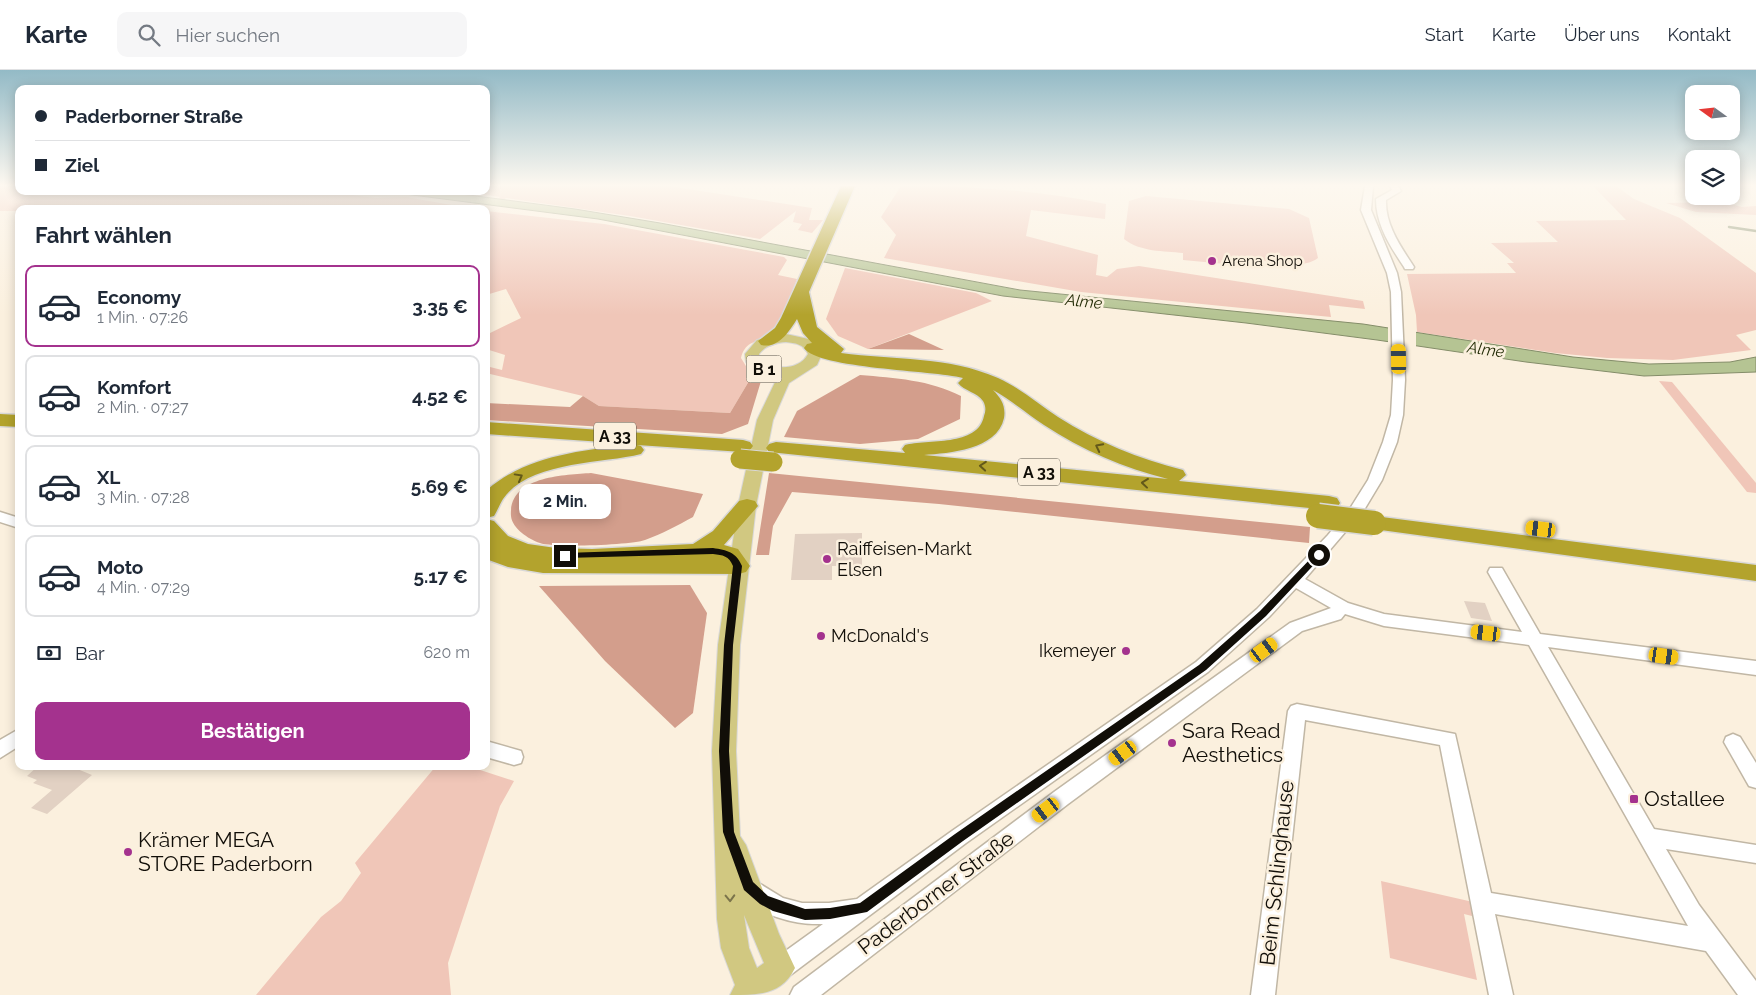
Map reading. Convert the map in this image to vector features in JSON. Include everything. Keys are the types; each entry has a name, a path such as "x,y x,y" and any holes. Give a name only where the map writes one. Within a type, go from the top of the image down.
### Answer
{"highway":[{"name":"B 1","path":"767,341 781,331 798,301 829,229"},
{"name":"B 1","path":"798,301 794,329 805,356"},
{"path":"798,301 806,326 813,335 840,351 874,361"},
{"path":"805,356 927,366 982,378 1005,389 1066,430 1128,460 1160,471 1280,498"},
{"path":"797,450 925,449 951,446 970,441 983,434 993,423 995,417 995,406 987,395 972,385 954,378 921,372 824,363 805,356"},
{"path":"0,409 15,409"},
{"path":"0,420 15,421"},
{"name":"A 33","path":"490,428 1323,510 1756,558"},
{"name":"A 33","path":"490,441 634,450 742,452"},
{"path":"490,505 499,490 530,471 570,460 634,450"},
{"name":"A 33","path":"775,455 797,450 980,466 1280,498 1323,510"},
{"path":"697,552 721,536 747,506"},
{"name":"A 33","path":"1378,516 1756,573"},
{"path":"490,533 504,545 541,555 728,553 735,559 738,566 543,565 508,559 490,552"}],"main road":[{"name":"B 1","path":"786,338 805,356 780,372 762,368 754,363 751,355 756,347 767,341 786,338"},
{"name":"B 1","path":"738,566 747,506 765,420 782,381 805,356"},
{"name":"B 1","path":"762,368 768,382 764,399 765,420"},
{"path":"738,566 729,645 724,751 729,832 729,896 734,941 749,992"},
{"path":"729,832 767,940 781,968"},
{"name":"Paderborner Straße","path":"749,992 781,968"}],"street":[{"name":"Paderborner Straße","path":"781,968 959,837 1202,667 1263,614 1296,581 1357,510 1375,480 1390,442 1396,415 1399,359 1398,315 1392,273 1374,229"},
{"path":"1389,229 1398,250 1409,267"},
{"path":"0,517 15,522"},
{"path":"1496,572 1648,837 1711,941 1752,995"},
{"path":"1296,581 1342,607 1364,615 1401,623 1756,668"},
{"name":"Paderborner Straße","path":"802,995 1061,798 1296,627 1334,615 1342,607"},
{"name":"Beim Schlinghause","path":"1263,995 1297,711 1448,739 1501,995"},
{"path":"0,750 15,739"},
{"path":"1733,742 1756,780"},
{"path":"490,750 514,756"},
{"path":"1648,837 1756,854"},
{"path":"748,886 764,900 791,912 830,914 863,908"},
{"path":"1483,902 1711,941"}],"shaded area":[{"path":"490,229 632,229 784,257 787,260 778,275 797,279 784,314 773,332 769,336 750,344 743,351 741,358 752,376 730,413 599,406 583,396 490,374 490,367 502,370 505,355 490,350 490,333 521,318 506,289 490,294"},
{"path":"704,229 773,229 760,239"},
{"path":"799,229 815,229 812,233"},
{"path":"891,229 1027,229 1026,236 1098,255 1096,275 1107,277 1117,269 1139,266 1363,301 1365,309 1329,305 1331,317 1081,292 884,258 896,235"},
{"path":"1125,229 1312,229 1318,258 1304,264 1257,260 1258,267 1183,260 1183,253 1145,249 1124,239"},
{"path":"1545,229 1695,229 1756,273 1756,330 1736,335 1751,350 1673,360 1607,358 1555,353 1417,332 1416,315 1407,274 1516,273 1507,263 1514,263 1491,243 1558,242"},
{"path":"845,268 976,293 992,301 868,349 838,336 826,319"},
{"path":"909,334 944,350 868,349"},
{"path":"860,375 925,383 961,396 960,419 918,439 860,444 784,437 797,411"},
{"path":"752,376 759,376 761,381 748,424 722,434 490,420 490,403 570,407 583,396 599,406 730,413"},
{"path":"1659,381 1672,382 1756,483 1756,493 1747,492"},
{"path":"591,473 703,494 693,517 658,535 637,542 548,545 531,539 514,525 511,516 512,503 518,493 528,485 553,477"},
{"path":"769,473 1310,527 1309,543 939,504 792,492 773,526 769,555 756,555"},
{"path":"690,585 707,613 693,713 675,728 605,661 539,586"},
{"path":"433,770 480,770 514,781 500,806 448,963 451,995 256,995 321,917 341,901 361,873 355,863"},
{"path":"1381,881 1473,902 1476,917 1464,914 1477,980 1390,958"}],"water":[{"name":"Alme","path":"651,229 693,229 1020,290 1363,324 1573,357 1649,364 1730,362 1756,357 1756,372 1644,376 1526,362 1246,323 1003,296"}],"pier":[{"path":"1388,325 1416,331 1416,348 1388,344"}],"building":[{"name":"Raiffeisen-Markt Elsen","path":"862,533 862,566 832,566 832,580 791,580 795,534"},
{"path":"1464,601 1485,603 1492,621 1471,618"},
{"path":"34,770 80,770 92,775 47,814 31,808 52,790 33,783 37,780 27,776"}],"waterway":[{"path":"1744,229 1756,231"}],"place":[{"name":"Arena Shop","path":"1212,261"},
{"name":"Raiffeisen-Markt Elsen","path":"827,559"},
{"name":"McDonald's","path":"821,636"},
{"name":"Ikemeyer","path":"1126,651"},
{"name":"Sara Read Aesthetics","path":"1172,743"},
{"name":"Ostallee","path":"1634,799"},
{"name":"Krämer MEGA STORE Paderborn","path":"128,852"}],"route":[{"path":"565,556 672,554 713,551 728,553 735,559 738,566 729,645 724,751 729,832 748,886 764,900 791,912 830,914 863,908 959,837 1202,667 1263,614 1319,555"}]}
